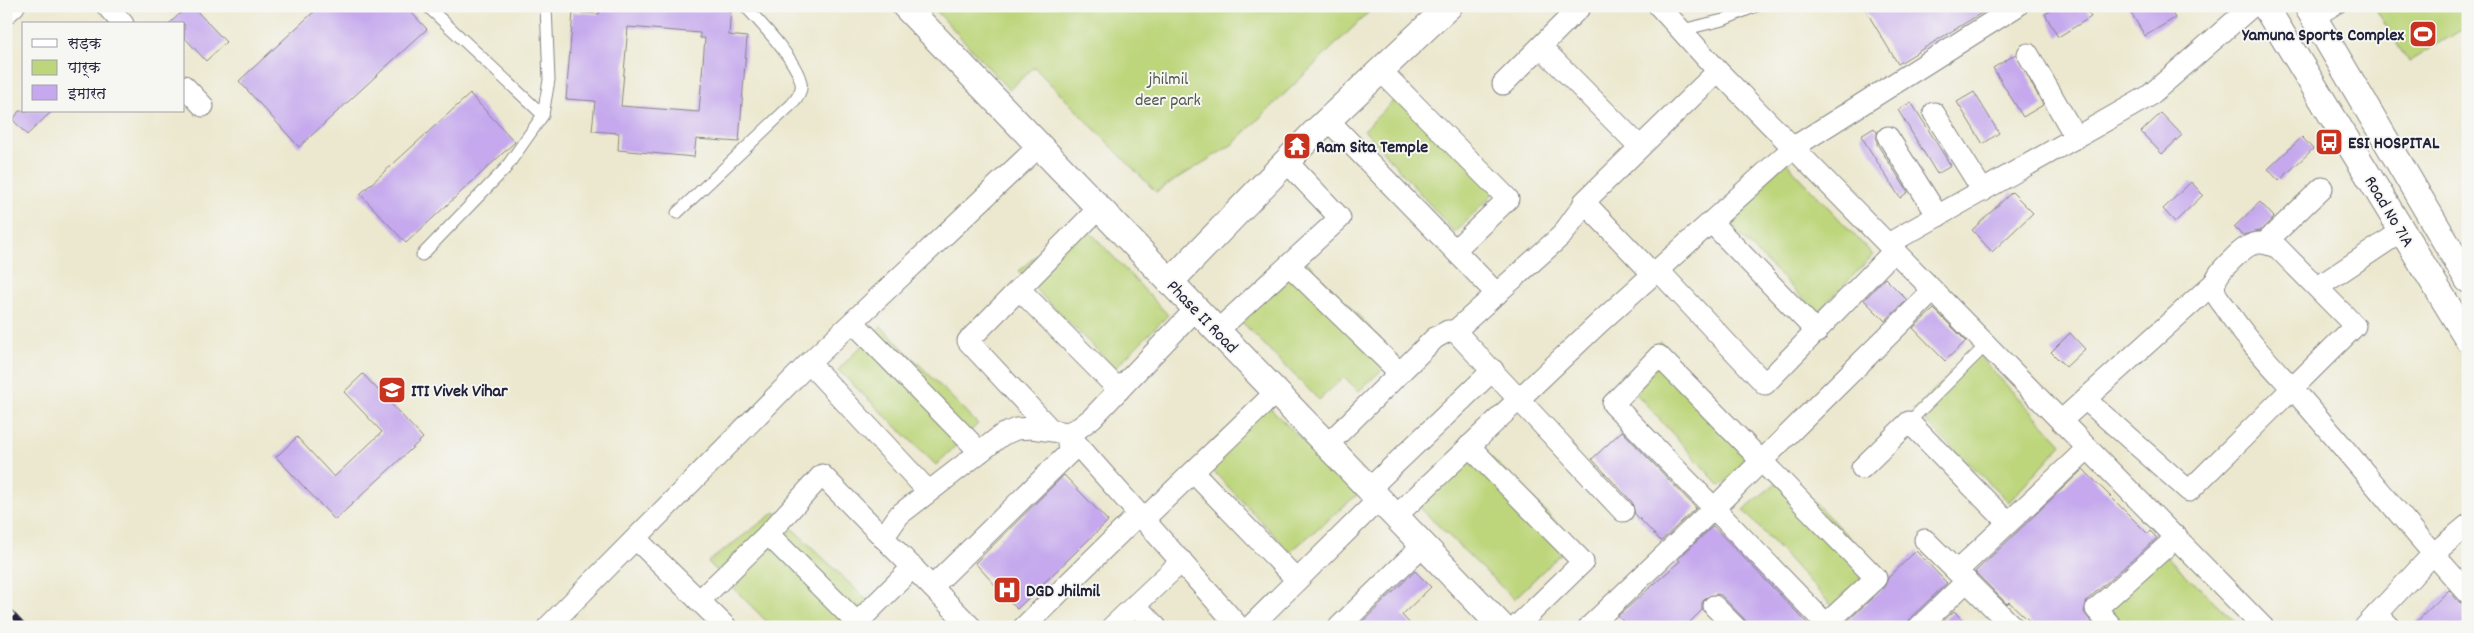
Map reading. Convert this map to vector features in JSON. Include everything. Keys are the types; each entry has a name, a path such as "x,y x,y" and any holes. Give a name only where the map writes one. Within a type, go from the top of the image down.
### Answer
{"street":[{"path":"6,13 14,6"},
{"path":"107,6 122,22"},
{"name":"Phase II Road","path":"905,6 1502,627"},
{"path":"1170,282 1286,161 1449,6"},
{"path":"1502,84 1581,6"},
{"path":"1659,6 1718,71 2177,537 2262,627"},
{"path":"1381,501 1469,446 1794,147 2017,6"},
{"path":"1585,203 1656,272 1765,384 1817,332 1891,248 1938,216 2149,96 2252,6"},
{"name":"Road No 71A","path":"2265,6 2468,340"},
{"name":"Road No 71A","path":"2312,14 2468,280"},
{"path":"1541,47 1640,147"},
{"path":"2028,54 2076,138"},
{"path":"1380,70 1508,199 1455,250"},
{"path":"1327,446 1435,338 1448,331 1455,331 1562,234 1585,203 1718,71"},
{"path":"185,87 203,106"},
{"path":"1934,113 1983,191"},
{"path":"1328,120 1497,294"},
{"path":"1888,137 1938,216"},
{"path":"548,627 809,363 1039,146"},
{"path":"1217,331 1340,218 1286,161"},
{"path":"2266,242 2322,188"},
{"path":"1099,208 968,341 1144,519 1239,627"},
{"path":"1711,222 1817,332"},
{"path":"2318,286 2402,231"},
{"path":"2061,421 2085,399 2215,282 2224,267 2242,251 2256,242 2266,242 2278,248 2318,286 2355,326 2293,390 2189,491 2085,399"},
{"path":"1289,265 1400,373"},
{"path":"2215,282 2215,292 2236,324 2468,593"},
{"path":"1020,290 1119,390"},
{"path":"1589,627 1714,508 1933,290"},
{"path":"883,538 899,515 1002,436 1016,429 1032,428 1059,432 1079,428 1092,418 1196,309"},
{"path":"853,322 980,452"},
{"path":"1455,331 1494,370 1623,511"},
{"path":"1659,356 1761,460 1876,578 1826,624 1613,404 1659,356"},
{"path":"809,363 928,491"},
{"path":"1250,627 1381,501 1494,370"},
{"path":"1144,519 1194,473 1276,392"},
{"path":"1862,468 1909,422 2008,523"},
{"path":"932,588 1069,453 1059,432"},
{"path":"1469,446 1583,562 1516,627"},
{"path":"1919,627 2008,523 2088,448"},
{"path":"1194,473 1297,580"},
{"path":"699,601 768,534 822,475 971,627"},
{"path":"1024,627 1137,516 1144,519"},
{"path":"2377,622 2433,554 2468,525"},
{"path":"768,534 855,625 913,567"},
{"path":"2110,626 2096,609 2177,537"},
{"path":"636,539 726,627"},
{"path":"1925,540 2013,627"},
{"path":"1339,627 1423,545"},
{"path":"1112,627 1182,561"},
{"path":"1135,605 1156,627"},
{"path":"1714,606 1735,627"}],"lane":[{"path":"427,6 543,115"},
{"path":"422,255 505,169 543,115 548,80 546,6"},
{"path":"677,213 792,104 799,94 802,85 796,70 776,40 745,6"},
{"path":"1682,30 1723,20 1756,6"},
{"path":"2312,14 2341,6"},
{"path":"1909,422 1986,345"}],"green space":[{"name":"jhilmil deer park","path":"932,6 1375,6 1233,144 1156,192 1034,67 1009,90"},
{"name":"Yamuna Sports Complex","path":"2374,6 2468,6 2468,26 2408,62"},
{"path":"1407,87 1505,181 1455,233 1364,130"},
{"path":"1780,156 1873,255 1817,313 1719,214"},
{"path":"1077,218 1168,315 1115,368 1018,272"},
{"path":"1302,257 1397,356 1359,391 1344,377 1319,400 1238,318"},
{"path":"881,326 978,424 936,465 838,370"},
{"path":"1660,341 1761,453 1720,486 1623,379"},
{"path":"1975,352 2062,444 2009,502 1913,410"},
{"path":"1261,399 1357,495 1290,552 1198,455"},
{"path":"1479,445 1574,541 1514,599 1414,502"},
{"path":"1787,474 1875,564 1832,606 1743,510"},
{"path":"775,512 869,602 844,627 772,627 708,562"},
{"path":"2165,555 2241,627 2125,627 2107,608"}],"building":[{"path":"188,6 192,6 226,42 206,61 185,38 185,22 171,22"},
{"path":"320,6 405,6 427,29 299,147 239,81"},
{"path":"600,6 731,6 729,35 747,37 739,142 696,139 694,157 618,150 619,133 592,131 595,101 566,99 573,12 599,14","holes":["628,27 700,33 700,38 705,38 699,112 621,106"]},
{"path":"1863,6 1993,6 1898,64"},
{"path":"2058,6 2084,6 2091,17 2058,37 2045,14"},
{"path":"2127,6 2168,6 2175,18 2145,36"},
{"path":"2016,54 2043,105 2023,117 1993,68"},
{"path":"1974,92 1999,133 1983,144 1957,102"},
{"path":"470,94 515,142 406,243 360,194"},
{"path":"1911,102 1951,166 1937,174 1898,110"},
{"path":"19,111 51,112 27,135 13,120"},
{"path":"2161,113 2182,135 2162,154 2141,132"},
{"path":"1874,128 1877,132 1877,144 1908,192 1900,198 1861,136"},
{"path":"2302,137 2313,149 2279,181 2268,169"},
{"path":"2191,182 2203,195 2175,222 2163,209"},
{"path":"2012,192 2033,213 1992,252 1972,230"},
{"path":"2260,202 2274,217 2260,231 2242,235 2234,227"},
{"path":"1885,278 1907,300 1885,321 1864,300"},
{"path":"1934,309 1966,341 1945,361 1913,328"},
{"path":"2070,333 2085,349 2066,367 2051,352"},
{"path":"363,374 423,438 335,520 276,457 297,437 334,477 382,432 344,392"},
{"path":"1622,431 1696,508 1661,541 1635,514 1632,502 1592,459"},
{"path":"2083,469 2148,534 2150,531 2157,538 2087,600 2084,612 2095,627 2036,627 2009,602 2007,604 1975,572"},
{"path":"1064,475 1108,521 1017,609 975,563"},
{"path":"1713,526 1811,627 1752,627 1721,595 1717,594 1705,598 1702,603 1702,610 1685,627 1628,627 1618,616 1680,561 1678,559"},
{"path":"1916,551 1947,583 1910,618 1907,627 1841,627 1884,587 1888,578"},
{"path":"1415,571 1431,587 1402,615 1413,627 1357,627"},
{"path":"2449,590 2459,602 2468,605 2468,627 2411,627"},
{"path":"1954,611 1969,627 1937,627"}],"railway":[{"path":"6,608 24,627"},
{"path":"6,622 11,627"}],"place":[{"name":"Yamuna Sports Complex","path":"2423,34"},
{"name":"ESI HOSPITAL","path":"2329,142"},
{"name":"Ram Sita Temple","path":"1297,146"},
{"name":"ITI Vivek Vihar","path":"392,390"},
{"name":"DGD Jhilmil","path":"1007,590"}]}
